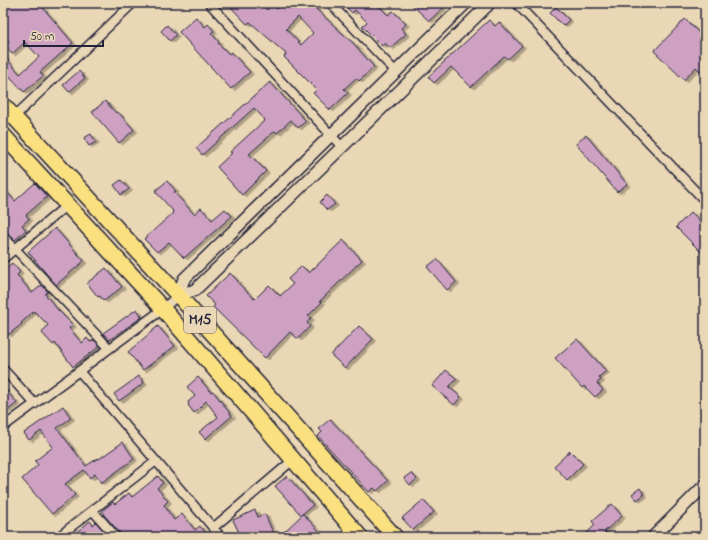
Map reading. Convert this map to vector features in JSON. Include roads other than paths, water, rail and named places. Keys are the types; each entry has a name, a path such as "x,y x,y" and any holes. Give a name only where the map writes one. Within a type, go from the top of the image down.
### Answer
{"highway":[{"name":"M15","path":"3,105 178,295 395,537"},
{"name":"M15","path":"3,135 163,309 360,537"}],"street":[{"path":"14,117 133,3"},
{"path":"209,3 342,147"},
{"path":"330,3 396,72"},
{"path":"3,427 163,309 178,295 184,279 466,3"},
{"path":"178,295 195,290 489,3"},
{"path":"516,3 705,200"},
{"path":"3,259 67,205"},
{"path":"3,236 109,348"},
{"path":"3,369 34,404"},
{"path":"79,371 221,537"},
{"path":"213,528 293,460"},
{"path":"58,537 156,461"},
{"path":"653,537 705,485"},
{"path":"93,510 116,537"}]}
